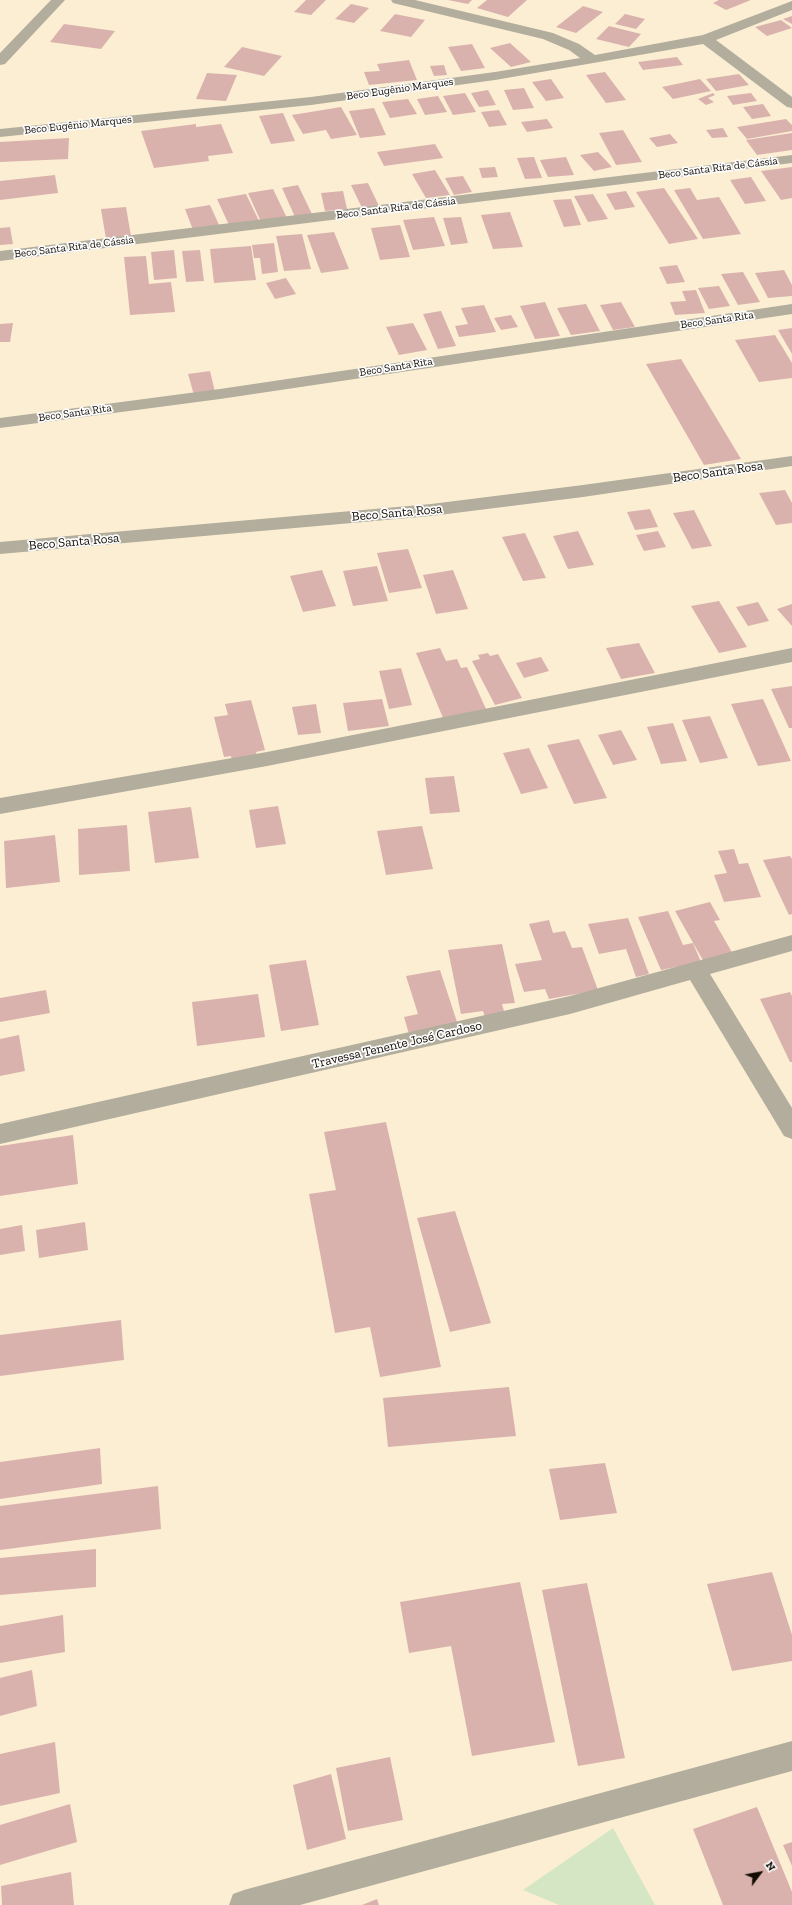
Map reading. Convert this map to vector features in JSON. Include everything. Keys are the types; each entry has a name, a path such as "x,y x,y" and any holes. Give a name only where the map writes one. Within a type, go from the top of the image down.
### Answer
{"street":[{"path":"0,61 58,0"},
{"path":"398,0 548,36 574,47 592,60"},
{"name":"Beco Eugênio Marques","path":"0,133 311,101 495,76 706,39 792,5"},
{"path":"706,39 768,84 792,104"},
{"name":"Beco Santa Rita de Cássia","path":"0,256 792,159"},
{"name":"Beco Santa Rita","path":"0,424 220,394 792,309"},
{"name":"Beco Santa Rosa","path":"0,548 431,510 583,491 792,461"},
{"path":"0,806 267,759 792,655"},
{"name":"Travessa Tenente José Cardoso","path":"0,1134 563,1006 792,944"},
{"path":"696,970 792,1129"},
{"path":"244,1905 792,1756"}],"green space":[{"path":"613,1828 655,1905 559,1905 523,1890"}],"building":[{"path":"306,0 326,0 311,15 294,12"},
{"path":"448,0 472,0 468,4"},
{"path":"487,0 527,0 508,17 477,8"},
{"path":"719,0 751,0 726,10 713,3"},
{"path":"351,4 369,8 354,23 335,19"},
{"path":"583,6 603,12 576,33 556,27"},
{"path":"395,14 425,20 411,37 380,31"},
{"path":"625,14 645,19 636,29 615,24"},
{"path":"792,16 792,24 783,19"},
{"path":"781,20 792,28 767,36 755,27"},
{"path":"64,24 115,31 101,49 50,42"},
{"path":"609,26 641,34 629,47 596,39"},
{"path":"510,43 531,62 511,67 490,48"},
{"path":"472,44 485,68 461,71 448,47"},
{"path":"242,47 282,56 264,76 224,67"},
{"path":"677,57 683,65 643,70 638,62"},
{"path":"409,60 417,80 369,85 364,72 380,71 377,64"},
{"path":"444,65 447,75 434,76 430,66"},
{"path":"605,72 626,100 606,103 586,75"},
{"path":"207,73 237,75 226,101 196,99"},
{"path":"739,74 749,85 716,91 706,79"},
{"path":"551,79 564,98 546,101 532,82"},
{"path":"700,79 711,91 673,99 662,87"},
{"path":"524,88 534,108 513,110 504,90"},
{"path":"488,90 496,105 479,107 471,93"},
{"path":"465,93 476,112 453,115 443,96"},
{"path":"713,93 715,95 708,98 714,102 706,105 698,99"},
{"path":"751,93 757,101 733,105 727,96"},
{"path":"438,96 447,112 425,115 417,99"},
{"path":"408,99 417,114 390,118 382,102"},
{"path":"763,104 771,116 752,119 743,107"},
{"path":"341,107 357,135 331,139 326,130 303,134 292,115"},
{"path":"374,108 386,135 360,138 349,111"},
{"path":"499,110 507,125 489,127 481,112"},
{"path":"283,113 295,141 271,144 259,116"},
{"path":"547,119 553,128 527,132 521,122"},
{"path":"786,119 792,125 792,131 747,139 737,127"},
{"path":"196,124 196,127 221,124 233,153 208,156 209,161 154,168 141,131"},
{"path":"723,128 728,137 712,138 706,130"},
{"path":"623,130 642,162 616,165 599,133"},
{"path":"792,133 792,150 757,155 746,140"},
{"path":"670,134 678,143 657,147 649,138"},
{"path":"69,138 68,159 0,162 0,142"},
{"path":"435,144 443,158 384,166 377,152"},
{"path":"598,152 612,167 594,171 580,155"},
{"path":"534,157 542,178 525,179 517,158"},
{"path":"566,157 574,175 548,177 540,160"},
{"path":"495,167 498,177 482,178 479,168"},
{"path":"792,167 792,198 781,200 761,171"},
{"path":"435,170 450,195 426,198 412,174"},
{"path":"55,175 58,193 0,200 0,181"},
{"path":"463,176 472,192 454,195 445,178"},
{"path":"751,177 766,201 745,204 730,180"},
{"path":"368,183 379,206 362,208 351,185"},
{"path":"298,185 312,214 295,217 282,188"},
{"path":"664,188 698,239 669,244 636,192"},
{"path":"690,188 697,200 719,197 741,234 703,239 674,190"},
{"path":"273,189 287,218 261,222 248,193"},
{"path":"343,191 347,209 325,211 321,193"},
{"path":"626,191 635,207 615,210 606,194"},
{"path":"246,194 259,221 229,225 217,199"},
{"path":"593,194 608,219 588,222 574,196"},
{"path":"571,199 581,225 564,227 553,200"},
{"path":"210,205 220,227 193,230 185,209"},
{"path":"126,207 131,236 106,239 101,209"},
{"path":"510,212 523,247 493,249 481,215"},
{"path":"434,217 445,246 413,250 403,220"},
{"path":"461,217 468,243 451,245 443,218"},
{"path":"400,225 410,257 380,260 371,228"},
{"path":"10,227 13,244 0,245 0,228"},
{"path":"334,232 349,269 321,273 307,235"},
{"path":"302,234 311,269 284,271 276,236"},
{"path":"274,243 278,272 262,274 260,258 254,258 252,245"},
{"path":"251,246 256,280 214,283 210,249"},
{"path":"174,250 177,278 154,280 151,252"},
{"path":"200,250 204,281 186,282 182,251"},
{"path":"146,256 149,284 171,282 175,312 130,315 124,257"},
{"path":"677,265 685,282 667,284 659,267"},
{"path":"784,270 792,285 792,296 768,298 755,273"},
{"path":"743,272 760,302 738,305 721,274"},
{"path":"286,278 296,294 275,299 266,283"},
{"path":"719,286 730,306 709,309 698,288"},
{"path":"696,290 705,313 675,315 670,302 686,301 682,291"},
{"path":"545,302 560,336 535,339 520,306"},
{"path":"621,302 635,327 613,330 600,305"},
{"path":"586,304 600,331 571,335 557,308"},
{"path":"484,305 496,332 459,337 455,326 468,324 461,308"},
{"path":"441,311 456,346 438,349 423,314"},
{"path":"511,315 518,327 501,330 494,318"},
{"path":"13,323 10,342 0,342 0,324"},
{"path":"413,323 427,350 399,355 386,327"},
{"path":"792,328 792,354 778,330"},
{"path":"775,335 792,363 792,378 759,382 735,340"},
{"path":"681,359 741,459 704,465 646,364"},
{"path":"210,371 215,392 194,395 188,374"},
{"path":"785,490 792,503 792,523 776,525 759,493"},
{"path":"650,509 658,527 635,530 627,512"},
{"path":"694,510 712,546 692,549 673,513"},
{"path":"578,531 594,565 568,569 553,536"},
{"path":"658,531 666,547 644,551 636,535"},
{"path":"525,533 546,578 523,581 502,537"},
{"path":"408,549 422,588 389,593 377,553"},
{"path":"377,566 388,601 353,606 343,571"},
{"path":"322,570 336,606 303,612 290,576"},
{"path":"453,570 468,609 436,614 423,575"},
{"path":"719,601 747,647 719,653 691,606"},
{"path":"758,602 769,621 748,626 736,607"},
{"path":"792,604 792,626 777,609"},
{"path":"639,643 655,673 621,679 606,648"},
{"path":"440,648 446,661 457,659 461,668 467,667 486,709 443,718 416,653"},
{"path":"488,653 490,656 498,654 522,698 495,705 472,661 480,659 478,655"},
{"path":"541,657 549,671 524,678 516,663"},
{"path":"401,668 412,705 389,709 379,671"},
{"path":"792,686 792,728 789,728 771,689"},
{"path":"382,699 389,726 348,731 343,703"},
{"path":"763,699 791,761 758,766 731,704"},
{"path":"251,700 265,750 256,752 257,757 232,761 231,756 224,757 214,717 228,715 225,704"},
{"path":"316,704 321,733 298,735 292,707"},
{"path":"710,716 728,758 700,763 682,720"},
{"path":"673,723 687,761 661,764 647,727"},
{"path":"621,730 637,760 613,765 598,735"},
{"path":"579,739 607,798 574,804 547,745"},
{"path":"529,748 548,788 521,794 503,753"},
{"path":"454,776 460,812 430,814 425,778"},
{"path":"278,806 286,844 256,848 249,810"},
{"path":"191,807 199,858 155,863 148,812"},
{"path":"127,825 130,871 79,875 78,829"},
{"path":"422,826 433,869 386,875 377,831"},
{"path":"55,835 60,882 6,888 4,841"},
{"path":"734,849 739,864 748,863 761,897 724,902 714,875 727,873 718,851"},
{"path":"790,856 792,859 792,914 789,915 763,860"},
{"path":"710,902 720,920 714,921 733,954 704,962 675,911"},
{"path":"668,911 683,945 693,943 701,962 661,970 638,917"},
{"path":"628,918 649,974 636,977 626,949 599,954 588,924"},
{"path":"549,920 553,933 565,931 572,948 582,947 598,990 549,999 545,989 524,992 515,964 542,960 529,924"},
{"path":"502,944 515,1003 502,1004 505,1015 485,1017 483,1011 461,1014 448,950"},
{"path":"306,960 319,1025 281,1031 269,965"},
{"path":"440,970 458,1025 409,1034 404,1017 418,1014 406,976"},
{"path":"46,990 50,1013 0,1022 0,998"},
{"path":"790,992 792,996 792,1062 790,1062 760,999"},
{"path":"258,994 265,1037 197,1046 192,1002"},
{"path":"19,1035 25,1071 0,1076 0,1039"},
{"path":"386,1122 441,1367 380,1377 370,1327 335,1333 309,1194 336,1190 324,1132"},
{"path":"73,1135 78,1184 0,1196 0,1146"},
{"path":"455,1211 491,1323 450,1332 417,1218"},
{"path":"85,1222 88,1250 39,1258 36,1230"},
{"path":"22,1225 25,1251 0,1255 0,1229"},
{"path":"121,1320 124,1360 0,1376 0,1335"},
{"path":"509,1387 516,1436 388,1447 383,1398"},
{"path":"100,1448 102,1484 0,1499 0,1462"},
{"path":"605,1463 617,1513 560,1520 549,1469"},
{"path":"158,1486 161,1529 0,1550 0,1506"},
{"path":"96,1549 96,1587 0,1595 0,1558"},
{"path":"772,1572 792,1635 792,1661 732,1671 707,1584"},
{"path":"520,1582 555,1742 472,1756 451,1646 409,1653 400,1602"},
{"path":"587,1583 625,1758 578,1766 542,1590"},
{"path":"63,1615 65,1652 0,1663 0,1626"},
{"path":"32,1670 37,1706 0,1716 0,1678"},
{"path":"55,1742 60,1793 0,1806 0,1754"},
{"path":"390,1757 403,1820 348,1831 336,1768"},
{"path":"331,1774 346,1839 307,1850 293,1785"},
{"path":"70,1804 77,1842 0,1865 0,1825"},
{"path":"757,1807 792,1892 792,1905 723,1905 693,1829"},
{"path":"792,1842 792,1866 783,1845"},
{"path":"71,1872 74,1905 2,1905 1,1886"},
{"path":"377,1899 379,1905 362,1905"}]}
